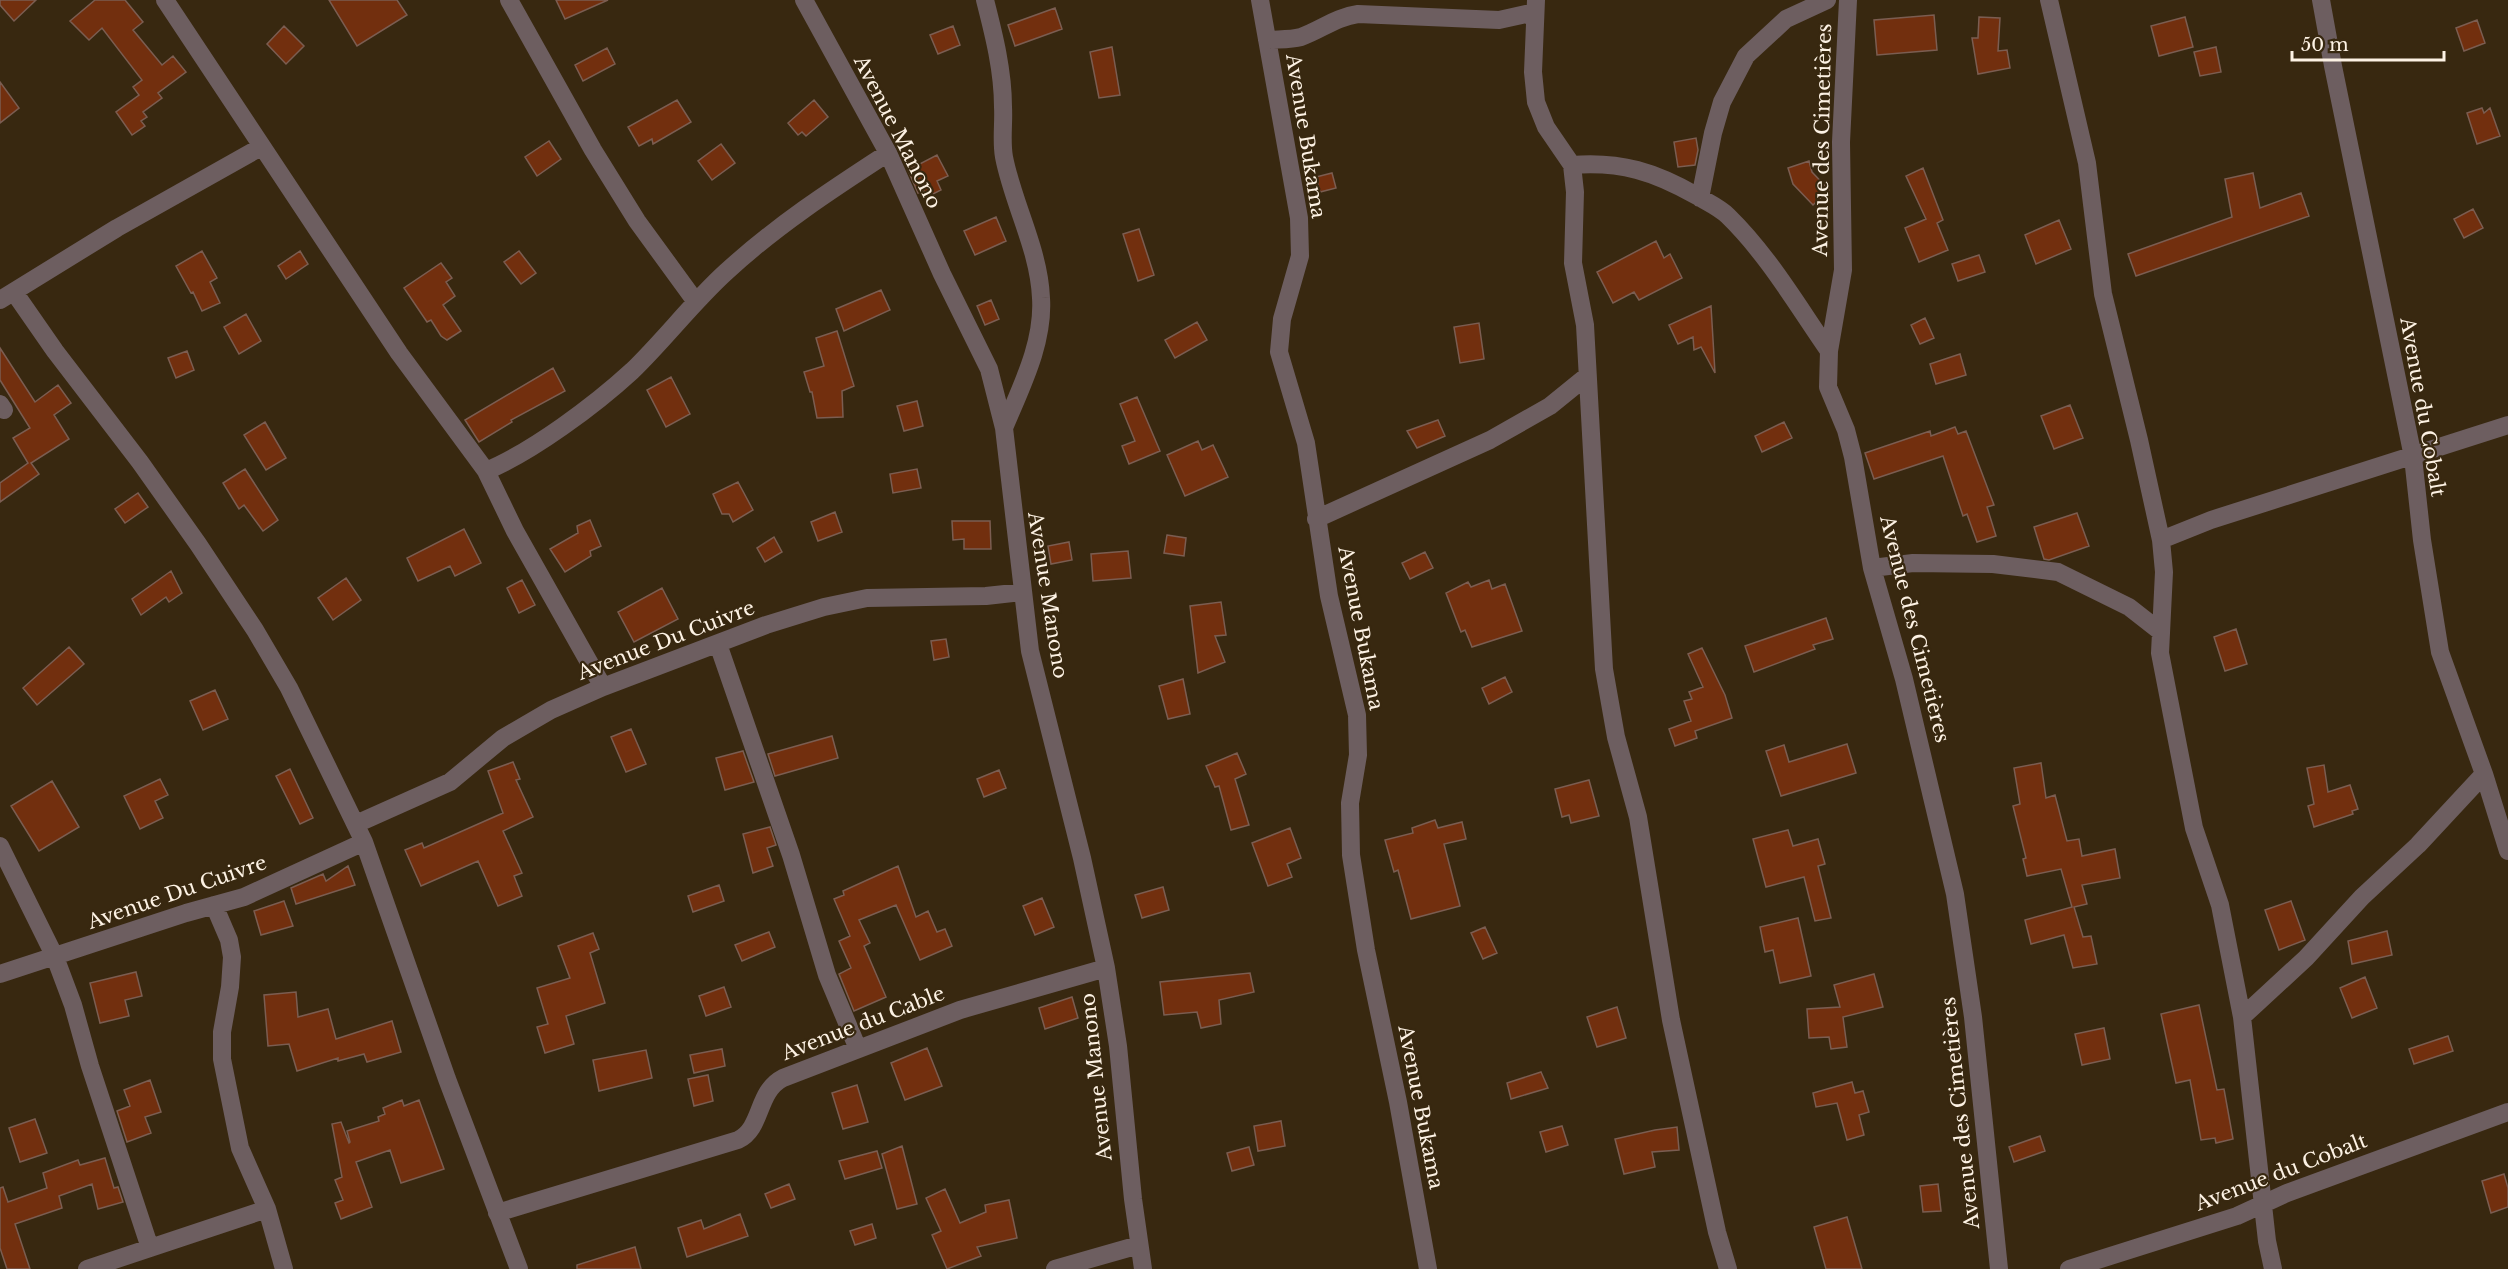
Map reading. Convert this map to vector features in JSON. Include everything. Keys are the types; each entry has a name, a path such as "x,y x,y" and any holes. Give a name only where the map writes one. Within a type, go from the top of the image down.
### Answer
{"street":[{"path":"165,0 399,353 486,471 515,531 603,687"},
{"path":"509,0 593,150 637,221 696,302"},
{"name":"Avenue Manono","path":"804,0 888,153 942,274 989,369 1004,428 1030,651 1082,858 1106,968 1118,1046 1127,1150 1143,1269"},
{"path":"985,0 995,37 1003,96 1004,158 1035,261 1041,298 1040,325 1034,354 1004,428"},
{"name":"Avenue Bukama","path":"1260,0 1299,218 1300,256 1282,319 1279,352 1305,443 1337,636 1357,716 1358,755 1350,804 1351,855 1366,950 1398,1102 1428,1269"},
{"path":"1700,198 1713,133 1722,102 1746,56 1786,19 1827,0"},
{"name":"Avenue des Cimetières","path":"1848,0 1840,142 1843,270 1829,351 1828,387 1846,430 1853,457 1872,568 1904,679 1955,894 1973,1017 1999,1269"},
{"path":"2049,0 2087,163 2103,294 2162,540 2164,572 2160,653 2194,828 2220,905 2242,1017 2263,1204 2273,1269"},
{"name":"Avenue du Cobalt","path":"2321,0 2332,66 2414,457 2422,540 2440,652 2484,774 2508,851"},
{"path":"1267,40 1303,36 1329,22 1358,14 1499,20 1535,6 1533,72 1536,102 1545,127 1572,165 1575,192 1573,263 1585,325 1604,669 1616,737 1638,817 1671,1020 1717,1232 1728,1269"},
{"path":"261,147 117,228 7,296 55,351 140,462 255,630 290,688 364,842 496,1214 519,1269"},
{"path":"486,471 512,459 596,401 632,371 696,302 765,238 807,205 888,153"},
{"path":"1572,165 1624,166 1666,178 1726,213 1746,234 1829,351"},
{"path":"1316,519 1490,440 1550,406 1587,376"},
{"path":"2162,540 2223,517 2508,425"},
{"path":"1872,568 1913,563 1993,564 2058,572 2130,607 2161,632"},
{"name":"Avenue Du Cuivre","path":"356,824 450,782 503,738 529,722 603,687 766,625 846,601 867,598 986,596 1023,592"},
{"path":"718,644 791,855 826,975 858,1049"},
{"path":"2242,1017 2306,958 2362,897 2418,845 2484,774"},
{"name":"Avenue Du Cuivre","path":"0,974 244,897 364,842"},
{"path":"0,846 56,957 150,1248"},
{"path":"214,905 229,940 232,957 230,987 222,1032 222,1059 240,1148 267,1209 284,1269"},
{"name":"Avenue du Cable","path":"496,1214 738,1140 751,1129 768,1090 774,1082 960,1010 1106,968"},
{"name":"Avenue du Cobalt","path":"2069,1269 2237,1216 2263,1204 2508,1112"},
{"path":"87,1269 267,1209"},
{"path":"1055,1269 1139,1245"}],"building":[{"path":"0,0 36,0 14,21 0,5"},
{"path":"95,0 125,0 143,22 133,30 162,65 173,56 186,72 158,93 162,98 143,112 147,117 141,121 145,126 132,135 116,112 139,95 133,87 142,80 102,28 89,40 70,21"},
{"path":"329,0 397,0 407,15 357,46"},
{"path":"556,0 608,0 565,19"},
{"path":"1055,8 1062,29 1015,46 1008,25"},
{"path":"1934,15 1937,50 1877,55 1874,20"},
{"path":"1979,17 2000,18 1998,51 2007,50 2010,68 1978,74 1972,38 1978,38"},
{"path":"2185,17 2193,47 2159,56 2151,26"},
{"path":"2477,20 2485,43 2464,51 2456,28"},
{"path":"284,26 304,46 286,64 267,44"},
{"path":"953,26 960,45 938,54 930,35"},
{"path":"1112,47 1120,95 1099,98 1090,52"},
{"path":"2216,47 2221,72 2200,76 2194,52"},
{"path":"607,48 615,64 583,81 575,65"},
{"path":"0,82 19,108 0,123"},
{"path":"677,100 691,122 653,144 652,139 639,146 628,127"},
{"path":"814,100 828,117 806,136 802,132 798,135 788,123"},
{"path":"2482,108 2484,113 2490,108 2500,136 2477,144 2467,113"},
{"path":"1696,138 1698,150 1695,165 1678,167 1674,142"},
{"path":"549,141 561,159 537,176 525,157"},
{"path":"721,144 735,163 712,180 698,161"},
{"path":"937,155 948,176 937,181 941,190 927,197 924,191 918,193 908,170"},
{"path":"1809,161 1812,172 1829,190 1813,205 1793,184 1788,168"},
{"path":"1923,168 1943,220 1937,223 1948,250 1919,262 1905,228 1926,219 1906,176"},
{"path":"1332,173 1336,188 1320,192 1316,177"},
{"path":"2253,173 2260,208 2301,193 2309,216 2136,276 2128,254 2232,217 2225,179"},
{"path":"2473,209 2483,228 2464,238 2454,219"},
{"path":"996,217 1006,241 975,255 964,231"},
{"path":"2059,220 2071,249 2036,264 2025,235"},
{"path":"1139,229 1154,275 1138,281 1123,234"},
{"path":"1656,241 1664,258 1670,254 1682,278 1639,300 1634,292 1613,303 1597,272"},
{"path":"202,251 217,278 210,282 220,303 202,311 176,266"},
{"path":"300,251 308,264 286,279 278,266"},
{"path":"519,251 536,273 521,284 504,262"},
{"path":"1979,255 1985,272 1958,281 1952,264"},
{"path":"441,263 452,278 446,282 455,296 443,305 461,331 447,340 441,336 431,320 427,322 404,288"},
{"path":"881,290 890,310 844,331 836,309"},
{"path":"991,300 999,319 985,325 977,306"},
{"path":"1711,306 1715,373 1701,347 1694,350 1693,337 1678,344 1669,325"},
{"path":"246,314 261,341 239,354 224,327"},
{"path":"1925,318 1934,338 1920,344 1911,325"},
{"path":"1197,322 1207,340 1175,358 1165,340"},
{"path":"1479,323 1484,359 1460,363 1454,327"},
{"path":"837,331 854,386 842,391 843,417 817,418 812,392 810,392 804,372 824,366 816,338"},
{"path":"0,348 35,402 58,385 71,403 54,415 69,439 31,463 39,474 0,502 0,483 28,463 13,438 30,428 0,380"},
{"path":"187,351 194,370 176,378 168,358"},
{"path":"1960,354 1966,375 1936,384 1930,364"},
{"path":"553,368 565,391 511,420 512,422 479,442 465,420"},
{"path":"671,377 690,414 666,427 647,390"},
{"path":"1137,397 1160,451 1129,464 1122,446 1135,441 1120,404"},
{"path":"917,401 923,426 904,431 897,406"},
{"path":"2070,405 2083,438 2054,449 2041,416"},
{"path":"1438,420 1445,436 1417,448 1407,431"},
{"path":"265,422 286,458 266,470 244,435"},
{"path":"1784,422 1792,438 1762,452 1755,436"},
{"path":"1955,427 1958,434 1966,431 1994,505 1987,507 1996,536 1977,542 1967,514 1963,516 1943,456 1874,479 1865,453 1930,431 1931,436"},
{"path":"1198,441 1202,450 1213,445 1228,477 1185,496 1167,455"},
{"path":"245,469 278,520 263,531 244,505 239,509 223,483"},
{"path":"917,469 921,488 893,493 890,474"},
{"path":"738,482 753,510 733,522 729,514 722,514 713,494"},
{"path":"138,493 148,507 125,523 115,509"},
{"path":"835,512 842,532 818,541 811,522"},
{"path":"2077,513 2089,546 2049,560 2044,559 2034,527"},
{"path":"590,520 601,546 590,551 591,556 565,572 550,549 578,533 577,526"},
{"path":"952,521 990,521 991,549 964,549 964,539 953,540"},
{"path":"464,529 481,563 455,576 450,566 418,581 407,558"},
{"path":"1167,535 1186,538 1184,556 1164,553"},
{"path":"774,537 782,552 765,562 757,548"},
{"path":"1069,542 1072,560 1051,564 1048,546"},
{"path":"1128,551 1131,578 1093,581 1091,554"},
{"path":"1425,552 1433,568 1410,579 1402,563"},
{"path":"171,571 182,593 169,602 166,597 141,615 132,599"},
{"path":"346,578 361,600 333,620 318,598"},
{"path":"522,580 535,605 519,613 507,588"},
{"path":"1489,580 1492,589 1505,584 1522,631 1472,647 1465,630 1461,632 1446,593 1468,582 1471,587"},
{"path":"662,588 678,619 634,642 618,612"},
{"path":"1221,602 1226,635 1215,636 1225,662 1198,673 1190,606"},
{"path":"1826,618 1833,639 1813,645 1815,649 1754,672 1745,646"},
{"path":"2236,629 2247,664 2225,671 2214,637"},
{"path":"946,639 949,657 934,660 931,641"},
{"path":"69,647 84,664 37,705 23,688"},
{"path":"1702,648 1725,695 1732,718 1695,731 1697,738 1675,746 1669,729 1691,721 1684,701 1692,699 1689,692 1703,687 1688,654"},
{"path":"1505,677 1512,692 1489,704 1482,688"},
{"path":"1183,679 1190,714 1168,719 1159,686"},
{"path":"215,690 228,719 203,730 190,701"},
{"path":"631,729 646,764 626,772 611,737"},
{"path":"832,736 838,758 775,776 768,754"},
{"path":"1847,744 1856,773 1781,796 1766,751 1784,745 1789,762"},
{"path":"743,751 754,782 725,790 716,758"},
{"path":"1237,753 1246,774 1235,779 1249,825 1231,830 1219,786 1215,787 1206,766"},
{"path":"513,762 520,779 516,780 533,817 503,831 522,873 514,876 522,896 498,906 478,861 421,886 405,850 422,843 424,848 503,813 488,771"},
{"path":"2041,763 2046,798 2055,795 2067,841 2079,839 2082,856 2115,849 2120,878 2082,885 2087,904 2074,907 2083,937 2091,936 2097,964 2073,968 2064,935 2031,944 2025,920 2072,907 2061,869 2027,876 2023,859 2026,858 2013,806 2020,804 2014,768"},
{"path":"2324,765 2328,792 2350,785 2358,809 2352,811 2353,814 2314,827 2308,806 2314,804 2307,768"},
{"path":"290,769 313,818 300,824 276,776"},
{"path":"999,770 1006,788 984,797 977,779"},
{"path":"160,779 168,795 155,801 163,818 140,829 124,796"},
{"path":"1589,780 1599,816 1571,823 1569,815 1562,817 1555,789"},
{"path":"52,781 79,827 39,851 11,806"},
{"path":"1435,820 1438,828 1462,822 1466,839 1444,844 1460,906 1411,919 1398,870 1394,872 1385,840 1413,833 1412,828"},
{"path":"770,827 776,845 767,848 773,866 753,873 743,834"},
{"path":"1290,828 1301,858 1287,864 1292,877 1268,886 1252,843"},
{"path":"1788,830 1793,846 1818,839 1825,864 1818,866 1831,918 1815,921 1804,877 1766,887 1753,839"},
{"path":"348,866 355,885 296,904 291,888 323,874 326,881"},
{"path":"898,866 916,917 928,911 937,932 945,929 952,946 920,960 896,905 859,920 870,943 864,946 886,997 854,1011 839,974 851,968 839,941 850,936 834,899 844,895 843,891"},
{"path":"719,885 724,901 693,912 688,896"},
{"path":"1163,887 1169,910 1142,918 1135,895"},
{"path":"1042,898 1054,927 1035,935 1023,906"},
{"path":"284,901 293,926 261,935 254,911"},
{"path":"2291,901 2305,940 2279,950 2265,910"},
{"path":"1798,918 1811,976 1780,983 1773,950 1765,952 1760,927"},
{"path":"1485,927 1497,953 1483,959 1471,933"},
{"path":"2387,931 2392,955 2352,964 2348,941"},
{"path":"769,932 775,947 742,961 735,945"},
{"path":"593,933 599,949 590,953 605,1003 566,1016 574,1044 545,1053 537,1027 548,1024 537,988 570,978 558,946"},
{"path":"136,972 142,996 125,1000 129,1016 100,1023 90,983"},
{"path":"1250,973 1254,992 1219,1000 1221,1024 1201,1028 1197,1012 1164,1015 1160,982"},
{"path":"1874,974 1883,1007 1843,1017 1847,1047 1831,1049 1829,1037 1809,1038 1807,1009 1840,1007 1834,985"},
{"path":"2365,977 2377,1008 2352,1018 2340,988"},
{"path":"724,987 731,1007 706,1016 699,996"},
{"path":"296,992 298,1017 328,1009 336,1039 392,1021 401,1052 367,1062 364,1054 338,1061 338,1058 297,1071 289,1044 268,1046 264,995"},
{"path":"1072,997 1078,1018 1045,1029 1039,1008"},
{"path":"2199,1005 2217,1090 2224,1089 2233,1139 2216,1143 2215,1138 2201,1140 2190,1080 2176,1083 2161,1014"},
{"path":"1617,1007 1626,1038 1597,1047 1587,1017"},
{"path":"2104,1028 2110,1059 2082,1065 2075,1034"},
{"path":"2448,1036 2453,1051 2414,1064 2409,1049"},
{"path":"927,1048 942,1086 905,1100 891,1063"},
{"path":"722,1049 725,1066 694,1073 690,1055"},
{"path":"646,1050 652,1078 599,1091 593,1060"},
{"path":"1541,1072 1548,1088 1511,1099 1507,1083"},
{"path":"708,1075 713,1101 694,1106 688,1079"},
{"path":"150,1080 161,1112 145,1117 151,1133 127,1142 117,1111 130,1106 124,1090"},
{"path":"1852,1082 1855,1093 1863,1091 1869,1112 1859,1115 1864,1135 1847,1140 1837,1103 1816,1107 1813,1093"},
{"path":"857,1085 868,1122 843,1129 832,1093"},
{"path":"402,1100 404,1106 419,1100 444,1169 401,1183 390,1150 356,1162 372,1207 341,1219 335,1203 343,1200 335,1180 342,1177 332,1124 341,1122 349,1143 347,1131 379,1121 378,1117 385,1114 383,1108"},
{"path":"35,1119 47,1153 20,1162 9,1128"},
{"path":"1281,1121 1285,1146 1258,1151 1254,1126"},
{"path":"1562,1126 1568,1145 1546,1152 1540,1132"},
{"path":"1677,1127 1679,1150 1652,1152 1655,1167 1624,1174 1615,1139"},
{"path":"2040,1136 2045,1151 2014,1162 2009,1147"},
{"path":"902,1146 917,1204 897,1209 882,1154"},
{"path":"1249,1147 1254,1165 1232,1171 1227,1153"},
{"path":"877,1151 882,1168 845,1179 839,1161"},
{"path":"105,1158 114,1188 118,1187 123,1202 98,1209 92,1184 59,1196 62,1208 15,1224 30,1269 7,1269 0,1248 0,1188 3,1187 8,1202 47,1188 43,1173 78,1160 80,1165"},
{"path":"2504,1174 2508,1188 2508,1207 2491,1213 2482,1181"},
{"path":"789,1184 795,1199 771,1208 765,1194"},
{"path":"1938,1184 1941,1211 1923,1212 1920,1186"},
{"path":"945,1189 960,1223 986,1212 985,1205 1009,1200 1017,1238 977,1247 981,1256 947,1269 932,1235 941,1231 926,1198"},
{"path":"740,1214 748,1236 687,1257 678,1228 701,1220 704,1229"},
{"path":"1847,1217 1862,1269 1826,1269 1814,1227"},
{"path":"872,1224 876,1238 855,1245 850,1231"},
{"path":"635,1247 641,1269 577,1269 577,1265"}]}
